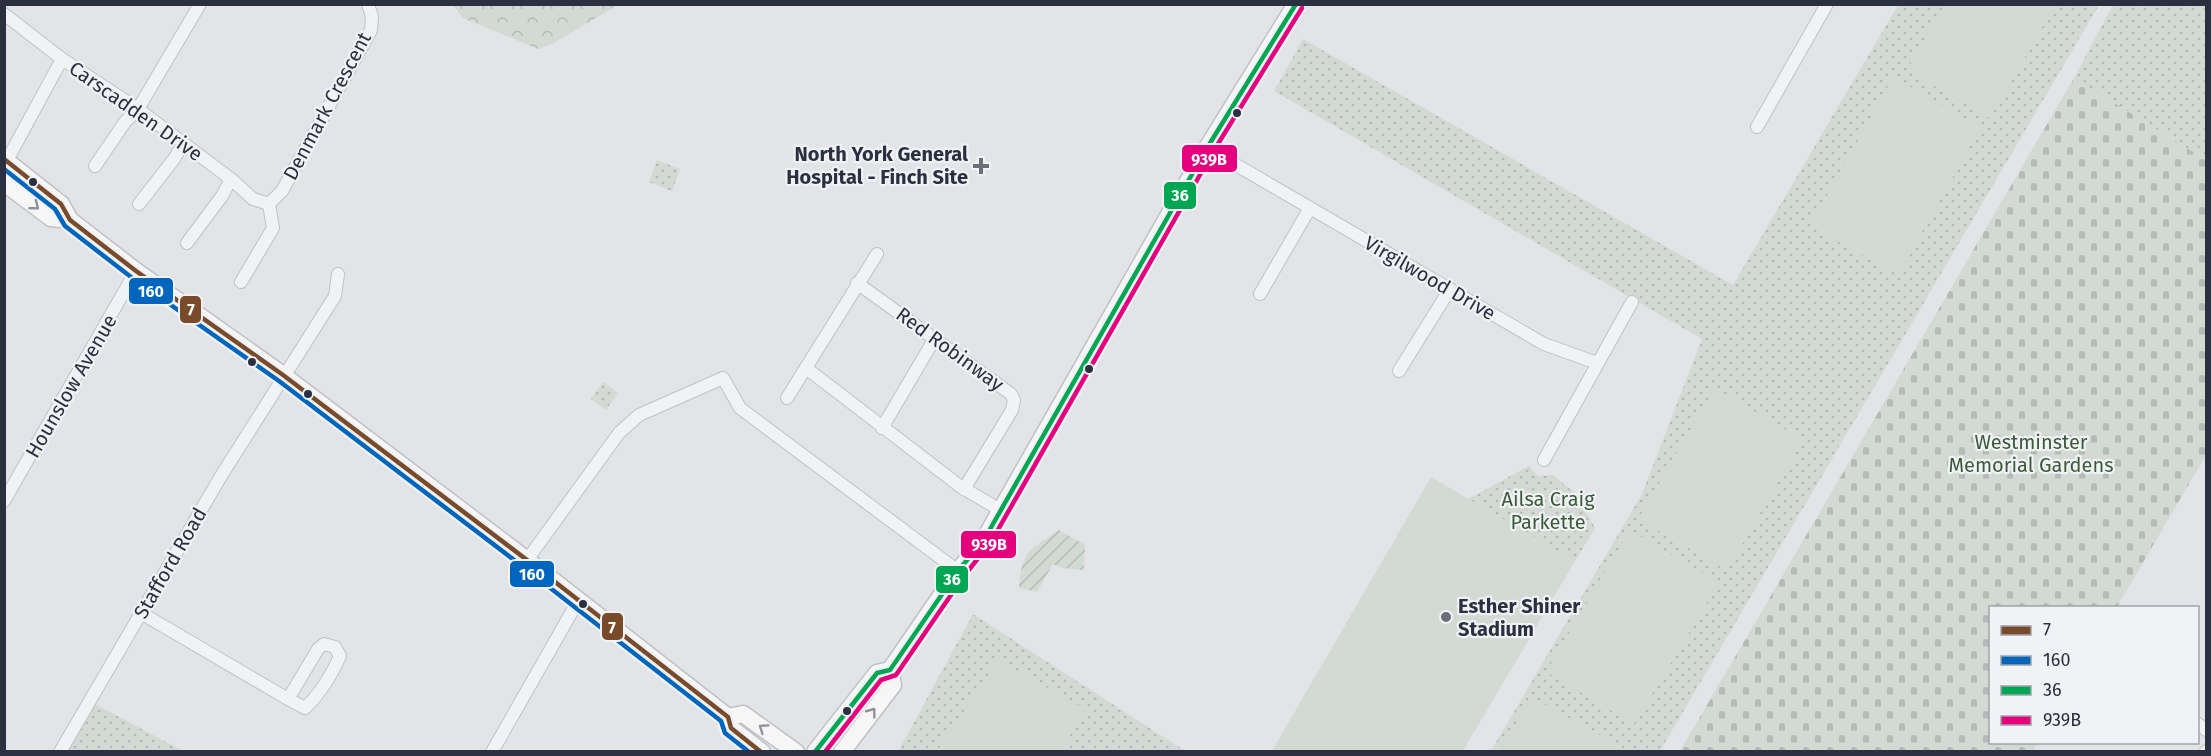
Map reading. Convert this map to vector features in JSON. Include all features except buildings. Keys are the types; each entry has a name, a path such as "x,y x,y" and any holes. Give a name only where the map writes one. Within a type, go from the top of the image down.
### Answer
{"main road":[{"path":"815,752 877,673 890,670 958,572 985,538 1207,148 1296,4"},
{"path":"5,162 61,204 70,219 136,271 283,375 527,560 728,717 731,728 762,752"},
{"path":"4,183 51,218 70,219"},
{"path":"842,752 893,685 890,670"},
{"path":"728,717 743,714 796,752"}],"street":[{"path":"5,14 10,4"},
{"path":"95,166 124,122 138,109 200,4"},
{"name":"Denmark Crescent","path":"270,204 282,190 371,30 372,17 368,4"},
{"path":"1757,127 1827,4"},
{"name":"Carscadden Drive","path":"5,14 62,59 138,109 231,179 253,199 270,204"},
{"path":"5,162 62,59"},
{"path":"139,204 183,144"},
{"name":"Virgilwood Drive","path":"1207,148 1544,344 1597,363"},
{"path":"188,243 222,196 231,179"},
{"path":"241,282 273,228 270,204"},
{"path":"1260,294 1310,208"},
{"path":"787,399 877,254"},
{"name":"Hounslow Avenue","path":"4,501 136,271"},
{"name":"Stafford Road","path":"60,752 221,476 335,296 338,274"},
{"name":"Red Robinway","path":"857,283 1008,390 1014,400 1012,410 964,489"},
{"path":"1399,371 1450,289"},
{"path":"1544,460 1632,302"},
{"path":"882,428 935,338"},
{"path":"806,368 964,489 1002,511"},
{"path":"527,560 619,433 645,411 723,378 740,408 958,572"},
{"path":"492,752 578,601"},
{"path":"141,613 288,699 305,708 319,696 340,656 335,647 324,644 318,649 288,699"}],"green space":[{"path":"453,5 618,5 552,44 538,49 463,18"},
{"path":"1898,5 2099,5 1660,751 1491,751 1642,494 1702,339 1274,91 1303,39 1733,285"},
{"path":"1944,5 2055,5 1990,118 1907,70"},
{"path":"2113,5 2206,5 2206,160 2074,78"},
{"path":"1893,77 1981,127 1898,275 1810,226"},
{"name":"Westminster Memorial Gardens","path":"2074,78 2206,160 2206,455 2118,606 1989,606 1989,744 2037,744 2033,751 1680,751"},
{"path":"657,160 680,169 672,191 649,182"},
{"path":"603,382 618,393 606,410 591,399"},
{"path":"1715,388 1803,440 1727,570 1638,519"},
{"name":"Ailsa Craig Parkette","path":"1529,466 1538,476 1553,475 1576,494 1595,528 1575,561 1468,499"},
{"name":"Esther Shiner Stadium","path":"1431,477 1575,561 1463,751 1272,751"},
{"path":"1059,530 1085,545 1084,570 1061,568 1053,564 1037,592 1019,588 1022,565 1029,552"},
{"path":"1630,530 1719,583 1634,724 1546,672"},
{"path":"973,614 1185,751 898,752"},
{"path":"998,660 1085,709 1064,745 1054,752 937,751"},
{"path":"1531,697 1621,747 1619,751 1500,751"},
{"path":"95,704 183,751 66,752"}],"transit line":[{"name":"36","path":"815,752 877,673 890,670 958,571 985,538 1207,148 1296,4"},
{"name":"939B","path":"825,752 881,680 896,675 964,576 991,542 1213,152 1302,8"},
{"name":"7","path":"4,159 61,204 70,220 136,271 283,375 527,560 728,717 731,728 761,752"},
{"name":"160","path":"4,169 55,209 65,226 131,277 279,381 522,566 721,721 725,733 749,752"}],"place":[{"name":"North York General Hospital - Finch Site","path":"981,166"},
{"name":"Esther Shiner Stadium","path":"1446,617"}]}
